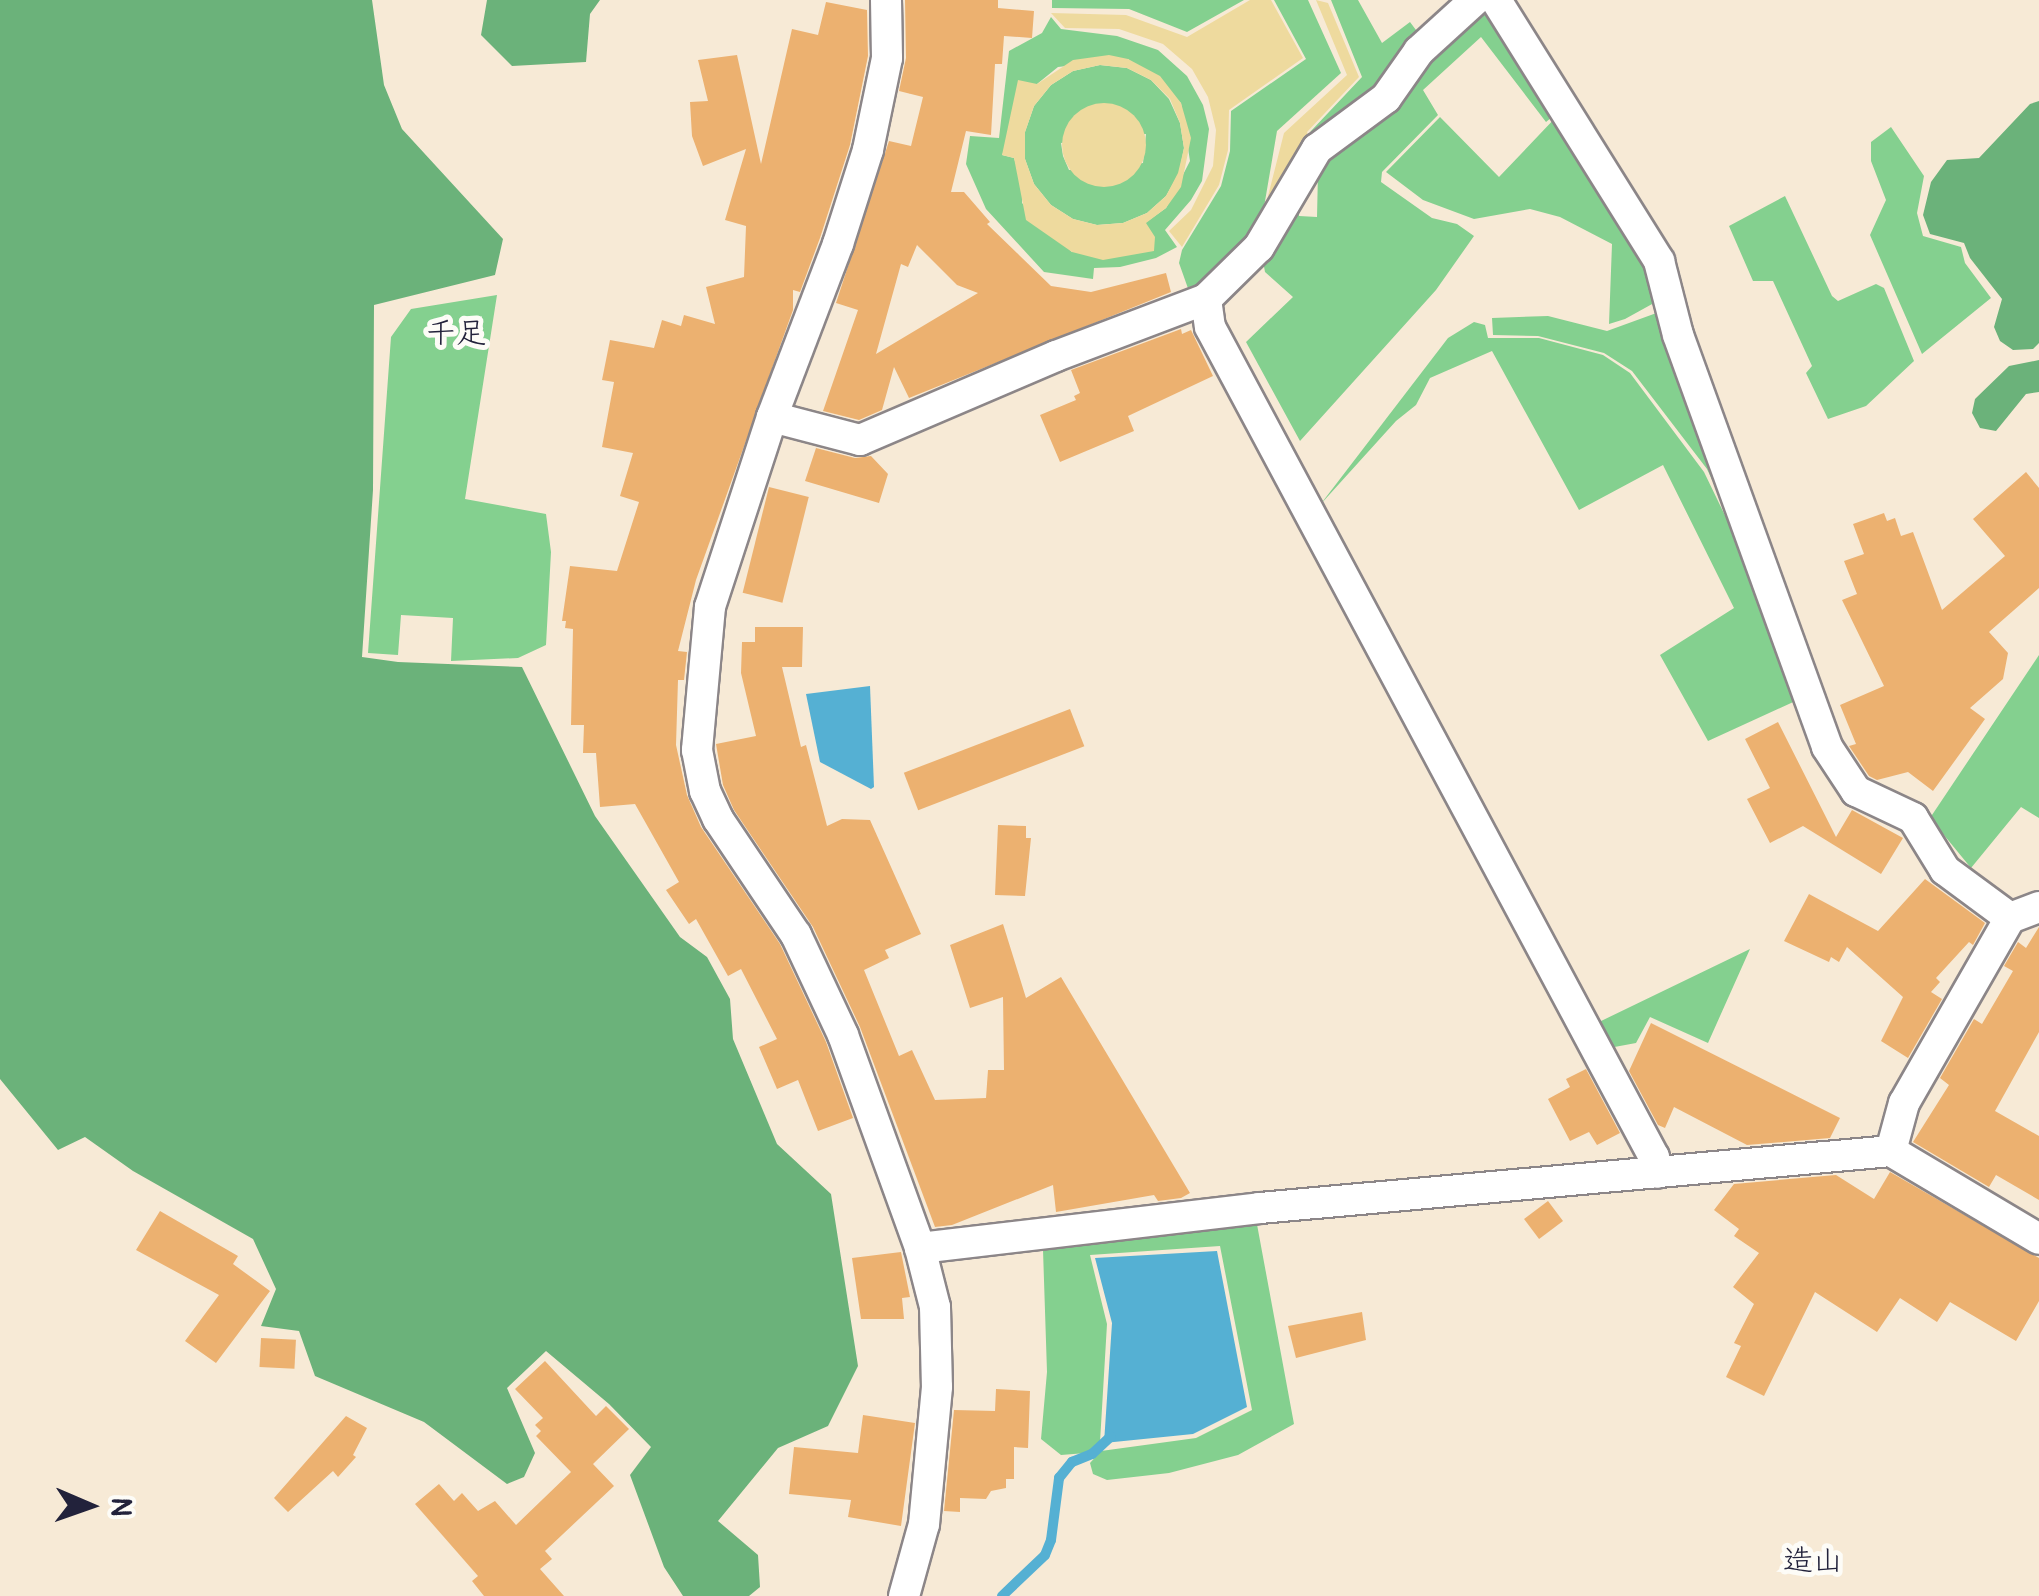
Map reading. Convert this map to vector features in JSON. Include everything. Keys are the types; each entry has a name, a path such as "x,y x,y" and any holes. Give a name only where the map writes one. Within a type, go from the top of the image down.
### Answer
{"street":[{"path":"886,0 887,58 868,150 838,244 772,417 710,607 697,750 705,792 718,819 796,935 843,1035 920,1248 939,1346 924,1524 904,1596"},
{"path":"772,417 860,440 1056,356 1206,299 1258,247 1317,149 1386,98 1418,51 1475,0"},
{"path":"1496,0 1658,261 1678,335 1828,747 1856,791 1912,818 1945,870 2010,918"},
{"path":"1206,299 1210,328 1654,1157 1657,1173"},
{"path":"1891,1151 1904,1103 2010,918 2039,908"},
{"path":"920,1248 1260,1208 1891,1151 2039,1238"}],"green space":[{"path":"0,0 372,0 384,85 402,129 503,239 495,275 374,305 373,490 362,657 522,667 595,816 680,937 707,957 730,999 733,1039 777,1144 831,1194 858,1366 828,1426 778,1448 718,1521 758,1555 760,1587 749,1596 683,1596 664,1567 630,1475 651,1447 609,1404 546,1351 507,1388 535,1453 524,1477 507,1484 424,1422 315,1376 299,1331 261,1326 276,1289 253,1239 133,1171 85,1137 58,1150 0,1079"},
{"path":"487,0 600,0 590,14 586,62 512,66 481,35"},
{"path":"1052,0 1244,0 1187,32 1129,9 1052,8"},
{"path":"1274,0 1308,0 1341,73 1277,131 1264,207 1311,131 1362,77 1331,0 1358,0 1382,43 1410,22 1419,34 1254,239 1190,294 1179,263 1182,250 1221,186 1230,151 1231,111 1306,59"},
{"path":"1491,7 1558,112 1546,122 1481,37 1423,90 1438,115 1382,172 1381,182 1432,218 1457,224 1474,236 1436,290 1300,441 1246,342 1293,297 1265,272 1263,261 1299,203 1299,216 1317,217 1318,172 1332,149 1439,40"},
{"path":"1051,17 1061,29 1117,36 1158,50 1187,76 1203,105 1209,129 1202,181 1165,230 1177,247 1156,258 1120,267 1094,268 1093,279 1044,272 986,209 966,164 970,136 999,138 1009,51 1042,33","holes":["1128,59 1181,103 1190,161 1166,208 1145,223 1072,252 1022,203 1022,184 1014,158 1002,155 1037,84 1058,67"]},
{"path":"1100,65 1127,68 1151,80 1169,99 1180,123 1184,148 1179,173 1166,196 1147,213 1123,223 1097,225 1073,219 1051,205 1034,184 1025,159 1025,132 1034,106 1051,85 1073,71","holes":["1146,134 1143,163 1069,170 1061,143"]},
{"path":"2039,101 2039,343 2033,349 2013,350 2000,341 1994,327 2002,299 1970,258 1964,243 1930,234 1923,215 1931,182 1947,160 1979,158 2030,104"},
{"path":"1558,115 1663,298 1609,324 1612,244 1560,217 1530,209 1474,219 1423,200 1386,172 1440,117 1499,177"},
{"path":"1891,127 1924,176 1917,213 1923,236 1961,247 1965,263 1991,298 1922,354 1870,235 1886,200 1871,161 1871,142"},
{"path":"1785,196 1832,296 1838,301 1876,284 1884,288 1914,361 1866,406 1828,419 1806,373 1812,366 1773,281 1753,281 1729,226"},
{"path":"497,295 465,499 546,514 551,552 546,645 518,658 451,661 453,618 401,615 398,655 368,653 391,337 411,309"},
{"path":"1662,311 1740,540 1707,469 1632,371 1604,353 1538,336 1493,335 1492,318 1548,316 1607,331"},
{"path":"1474,322 1485,325 1488,338 1539,338 1603,355 1630,373 1704,472 1747,561 1802,698 1708,741 1660,655 1734,608 1663,465 1579,510 1492,351 1430,378 1416,405 1396,421 1320,505 1448,338"},
{"path":"2039,360 2039,392 2026,394 1996,431 1980,428 1972,413 1975,399 2009,366"},
{"path":"2039,655 2039,818 2021,807 1971,868 1930,818"},
{"path":"1750,949 1708,1043 1650,1017 1636,1043 1609,1048 1599,1022"},
{"path":"1256,1219 1294,1424 1238,1455 1169,1473 1107,1480 1093,1474 1090,1463 1101,1451 1196,1438 1252,1410 1220,1246 1090,1255 1107,1324 1100,1442 1086,1453 1061,1455 1041,1439 1047,1372 1043,1250 1056,1240"}],"sand":[{"path":"1250,0 1271,0 1303,58 1229,110 1228,150 1219,185 1182,247 1169,231 1191,210 1213,166 1216,130 1208,97 1192,69 1163,44 1119,29 1065,28 1051,13 1126,15 1187,37"},
{"path":"1316,0 1328,3 1359,77 1307,132 1309,138 1267,200 1284,133 1347,75"},
{"path":"1109,55 1128,59 1160,76 1181,103 1191,138 1181,187 1166,208 1146,223 1155,237 1154,251 1103,260 1072,252 1026,220 1014,158 1002,155 1018,80 1037,84 1073,60","holes":["1100,65 1127,68 1151,80 1170,99 1180,123 1184,148 1178,173 1166,196 1147,213 1123,223 1097,225 1073,219 1051,205 1034,184 1025,159 1025,132 1034,106 1051,85 1073,71"]},
{"path":"1096,103 1112,103 1128,110 1139,121 1146,145 1143,161 1134,175 1112,187 1096,187 1080,180 1069,169 1062,153 1062,137 1069,121 1080,110"}],"water":[{"path":"870,686 874,787 871,789 820,762 806,694"},
{"path":"1217,1251 1247,1407 1193,1434 1104,1443 1112,1323 1095,1258"}],"building":[{"path":"905,0 998,0 998,8 1034,11 1032,38 1004,36 1002,64 995,64 991,135 966,131 951,192 964,192 990,222 987,224 1051,286 1091,292 1166,273 1171,292 909,398 894,367 882,410 859,420 823,411 858,310 836,303 889,141 911,146 923,97 899,91 906,58","holes":["917,245 957,285 978,293 876,354 901,264 908,267"]},
{"path":"826,2 867,10 868,56 850,145 820,238 800,292 793,290 793,310 696,580 678,651 687,652 684,680 678,680 676,745 687,795 701,827 780,944 826,1042 853,1118 818,1131 798,1080 777,1089 759,1047 777,1039 741,969 728,976 696,919 689,924 666,890 679,882 635,804 600,807 596,753 583,753 584,725 571,725 573,629 565,628 566,621 562,621 570,566 617,571 639,502 620,496 633,453 602,447 614,382 602,380 610,340 654,348 662,320 681,326 684,315 715,324 706,287 744,277 746,226 725,220 746,149 703,166 692,136 690,102 708,101 698,60 737,55 761,164 792,29 818,35"},
{"path":"1181,329 1182,334 1191,330 1213,376 1128,416 1134,431 1060,462 1040,415 1076,400 1074,396 1080,393 1071,370"},
{"path":"816,448 855,458 871,456 888,474 879,503 805,481"},
{"path":"2026,472 2039,488 2039,588 1989,632 2008,653 2003,679 1970,708 1985,719 1933,791 1908,772 1877,780 1869,776 1849,746 1856,744 1840,705 1884,686 1842,600 1857,594 1844,561 1864,554 1853,524 1884,513 1887,521 1895,518 1901,536 1913,532 1942,610 2005,556 1973,519"},
{"path":"769,487 809,497 782,603 743,593"},
{"path":"755,627 803,627 802,667 782,667 801,747 806,745 827,826 842,819 870,820 921,934 885,950 889,958 864,970 899,1056 912,1050 935,1100 986,1098 988,1070 1004,1070 1003,997 970,1008 950,945 1003,924 1026,998 1061,977 1190,1193 1181,1198 1158,1201 1154,1195 1056,1212 1053,1185 952,1225 935,1227 860,1027 813,927 734,810 723,785 716,744 756,736 741,673 742,642 755,642"},
{"path":"1070,709 1084,746 918,810 904,773"},
{"path":"1778,722 1836,837 1852,810 1903,838 1881,874 1803,826 1770,843 1747,799 1770,788 1745,739"},
{"path":"998,825 1026,826 1026,838 1031,838 1025,896 995,895"},
{"path":"1925,879 1985,923 1973,945 1969,942 1936,978 1940,982 1931,992 1942,999 1908,1058 1881,1041 1903,997 1847,947 1839,962 1831,957 1829,962 1784,941 1809,894 1878,931"},
{"path":"2039,927 2039,1032 1995,1111 2039,1136 2039,1200 1996,1175 1989,1187 1913,1142 1949,1085 1940,1078 1974,1019 1982,1024 2013,971 2004,966 2018,942 2026,948"},
{"path":"1651,1023 1840,1118 1830,1138 1747,1145 1674,1107 1665,1128 1658,1125 1629,1071"},
{"path":"1586,1069 1620,1133 1597,1145 1589,1132 1570,1141 1548,1099 1570,1087 1566,1079"},
{"path":"1890,1172 2039,1258 2039,1301 2016,1341 1950,1302 1937,1322 1900,1298 1877,1332 1815,1292 1764,1396 1726,1377 1741,1346 1734,1343 1754,1304 1733,1287 1759,1253 1734,1236 1739,1229 1714,1210 1734,1184 1836,1175 1874,1199"},
{"path":"1548,1201 1563,1221 1539,1239 1524,1219"},
{"path":"160,1211 238,1256 233,1264 270,1291 216,1363 185,1341 219,1295 136,1250"},
{"path":"901,1252 910,1297 902,1298 904,1319 861,1319 852,1258"},
{"path":"1362,1312 1366,1340 1296,1358 1288,1326"},
{"path":"261,1338 296,1340 294,1369 259,1367"},
{"path":"545,1361 596,1416 606,1406 629,1429 593,1464 614,1486 545,1551 552,1559 540,1569 564,1596 484,1596 472,1581 478,1576 415,1504 439,1484 454,1501 462,1493 478,1511 495,1501 516,1525 571,1472 536,1436 541,1431 535,1425 543,1418 515,1389"},
{"path":"996,1389 1030,1391 1028,1448 1014,1447 1014,1479 1006,1479 1006,1488 991,1491 986,1499 960,1498 960,1512 944,1511 954,1410 995,1411"},
{"path":"863,1415 915,1423 901,1526 848,1517 851,1500 789,1494 794,1447 858,1453"},
{"path":"346,1416 367,1428 353,1455 356,1457 338,1477 333,1471 288,1512 274,1498"}],"waterway":[{"path":"1002,1596 1045,1555 1051,1540 1059,1478 1072,1462 1092,1454 1111,1436"}],"district":[{"name":"千足","path":"456,334"},
{"name":"造山","path":"1813,1561"}]}
